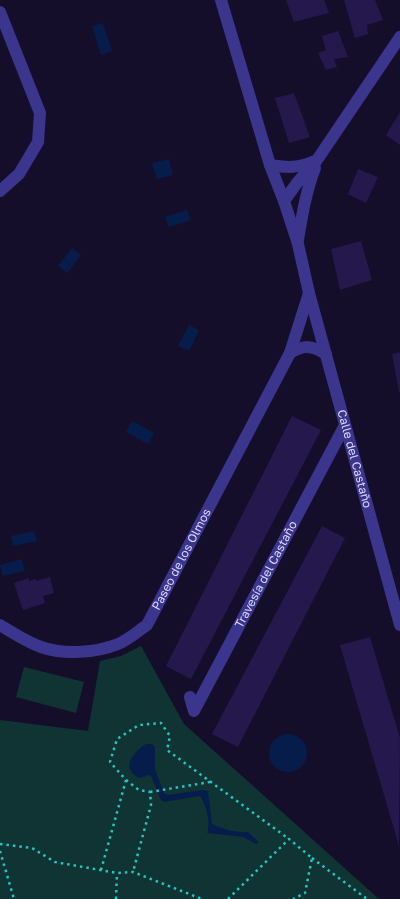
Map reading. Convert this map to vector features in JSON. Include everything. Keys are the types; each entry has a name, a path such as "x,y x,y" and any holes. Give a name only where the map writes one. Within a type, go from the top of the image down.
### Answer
{"street":[{"path":"221,0 270,165 298,244 310,293"},
{"path":"0,12 40,113 38,142 18,174 0,191"},
{"path":"284,201 317,160 400,37"},
{"path":"270,165 284,167 302,166 317,160"},
{"path":"298,244 304,206 317,160"},
{"name":"Paseo de los Olmos","path":"0,625 42,648 71,652 99,650 120,644 148,625 290,353 310,293"},
{"name":"Calle del Castaño","path":"310,293 400,624"},
{"path":"290,353 300,348 309,347 318,349 326,354"},
{"name":"Travesía del Castaño","path":"190,696 194,711 345,425"}],"path":[{"path":"210,782 150,792 139,790 126,780 110,762 116,739 139,725 161,723 170,736 167,750 289,840 367,899"},
{"path":"101,870 126,780"},
{"path":"133,872 151,805 150,792"},
{"path":"228,899 289,840"},
{"path":"0,844 32,848 55,862 117,873 133,872 202,899"},
{"path":"0,851 14,899"},
{"path":"293,899 305,893 312,858"},
{"path":"116,899 117,873"}],"green space":[{"path":"141,646 184,724 379,899 0,899 0,720 88,731 100,661 121,656"},
{"path":"24,667 84,682 76,713 16,697"}],"water":[{"path":"103,23 112,51 101,55 92,26"},
{"path":"169,159 173,175 157,179 152,163"},
{"path":"187,210 191,220 169,227 165,217"},
{"path":"72,248 81,255 67,273 58,266"},
{"path":"189,325 199,330 189,351 178,346"},
{"path":"132,421 154,433 148,444 126,432"},
{"path":"34,531 37,541 13,546 11,536"},
{"path":"22,559 25,571 3,576 0,565"},
{"path":"288,734 301,740 307,753 301,766 288,772 275,766 269,753 275,740"},
{"path":"146,744 152,744 155,747 155,769 164,793 168,795 202,790 208,791 212,824 229,830 248,832 259,842 256,844 243,837 207,833 207,814 200,796 164,802 161,800 151,776 140,778 130,770 129,765 133,756"}],"building":[{"path":"286,0 324,0 329,13 294,22"},
{"path":"344,0 375,0 383,20 367,25 368,34 355,38"},
{"path":"338,31 348,57 334,59 337,67 326,70 318,53 326,50 322,36"},
{"path":"294,93 310,137 289,143 275,98"},
{"path":"400,112 400,145 386,135"},
{"path":"358,169 378,177 366,203 348,194"},
{"path":"361,241 372,280 340,290 331,249"},
{"path":"400,352 400,392 399,392 392,354"},
{"path":"292,416 321,430 191,679 166,666"},
{"path":"322,526 345,538 238,747 212,734"},
{"path":"50,577 54,593 43,596 45,603 23,610 14,583 29,578 29,581 35,579 36,581"},
{"path":"370,637 400,738 399,846 340,645"}]}
